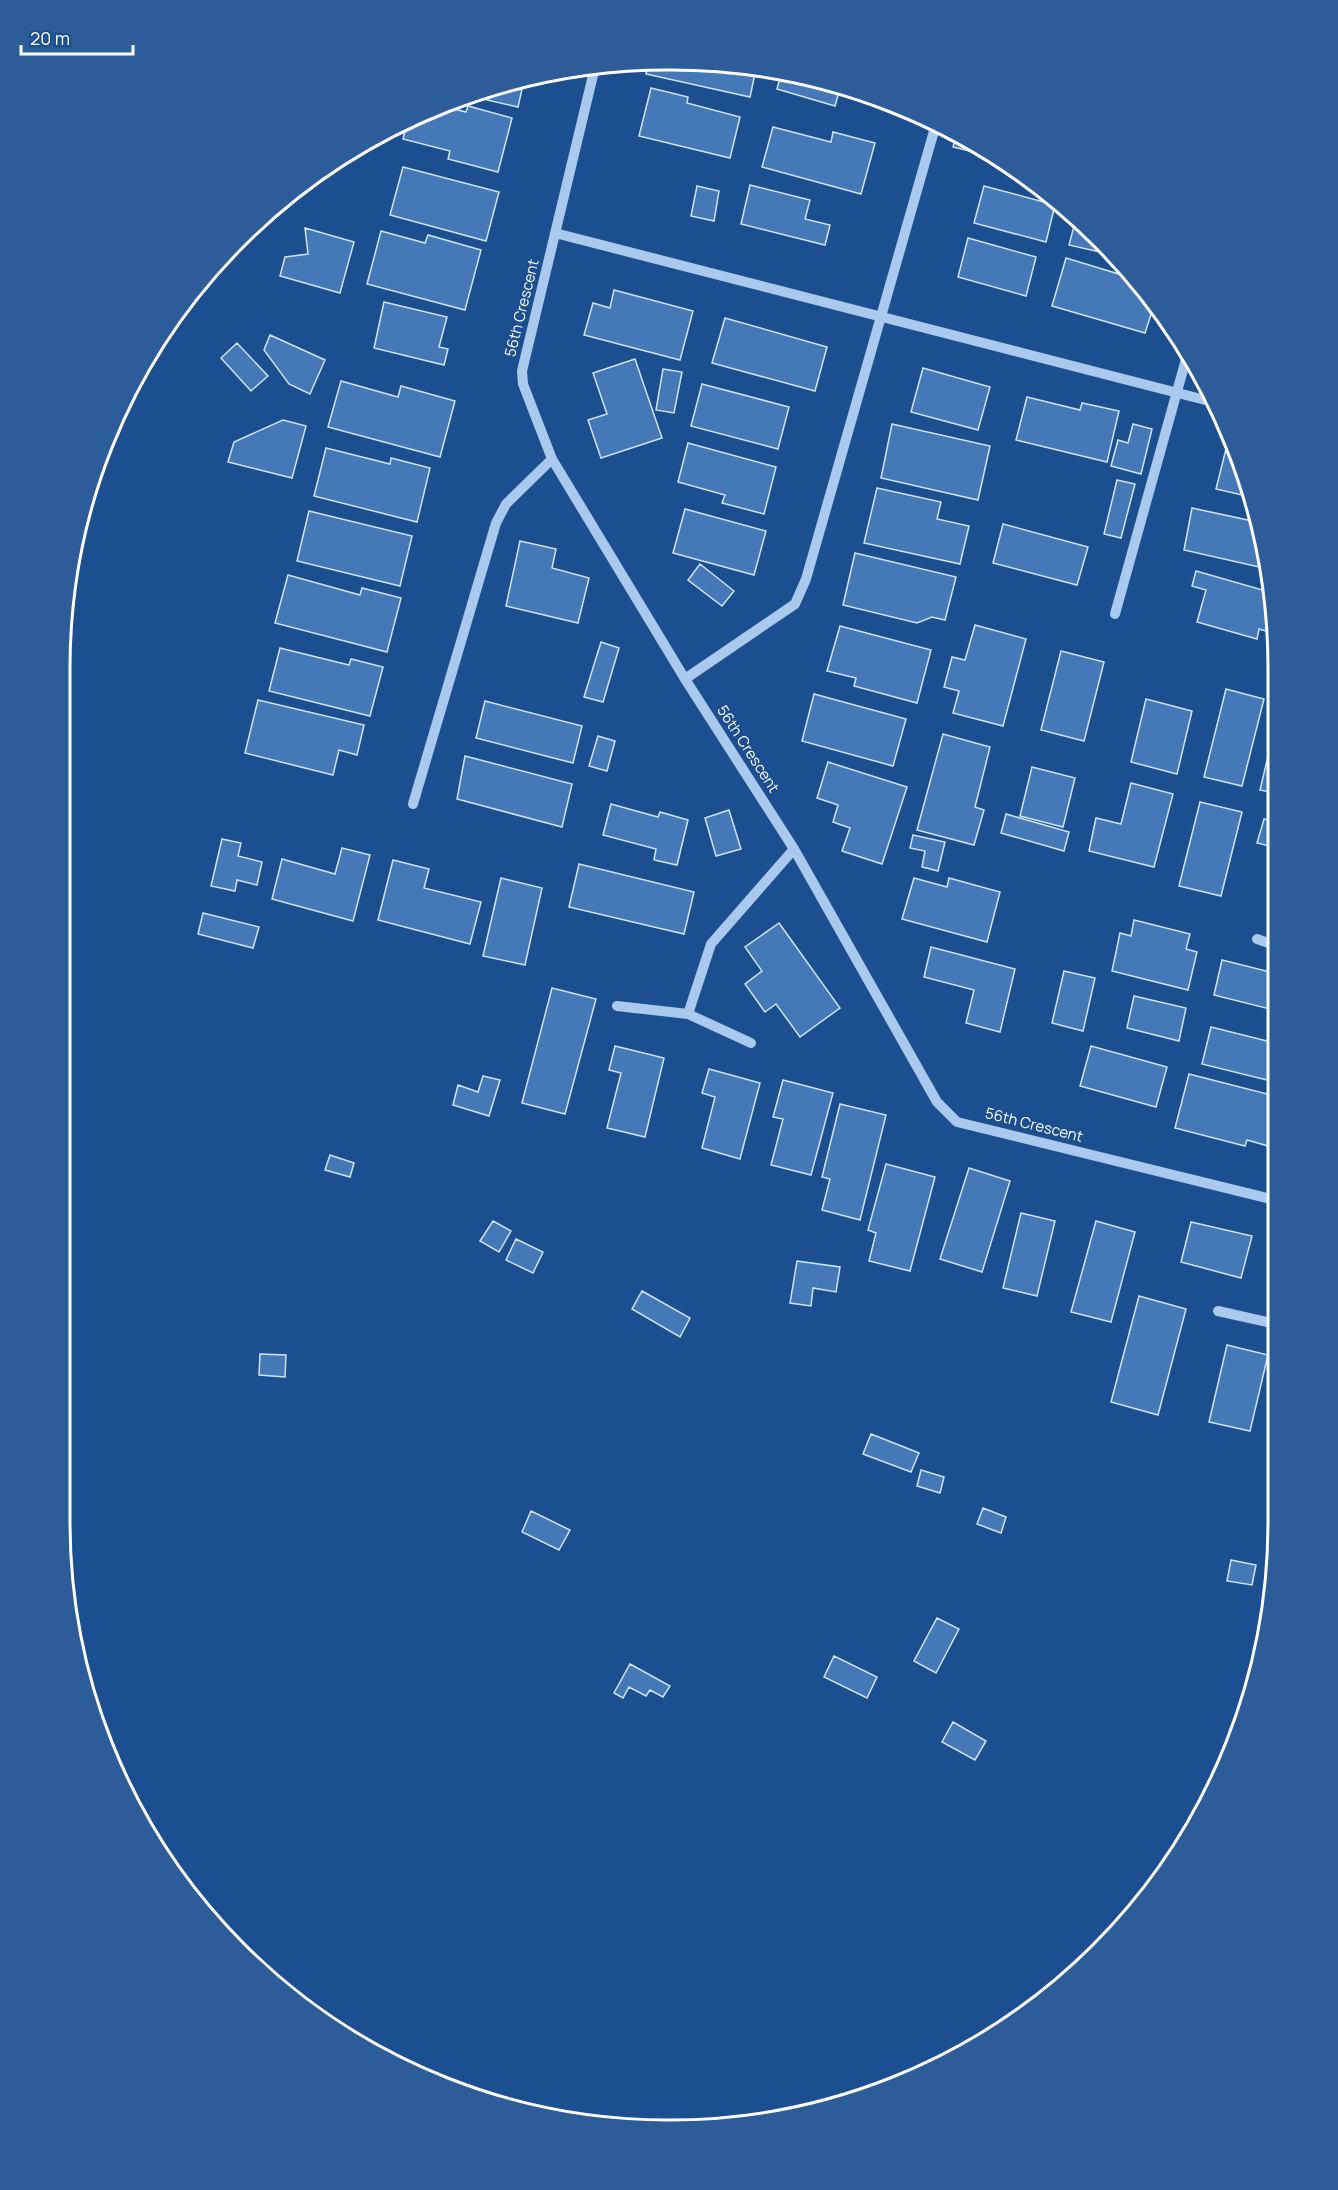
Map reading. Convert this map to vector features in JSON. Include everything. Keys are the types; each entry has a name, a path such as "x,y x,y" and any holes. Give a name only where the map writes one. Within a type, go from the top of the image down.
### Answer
{"street":[{"name":"56th Crescent","path":"593,76 522,371 524,384 552,459 685,679 794,849 937,1102 957,1122 1268,1198"},
{"path":"685,679 795,604 806,579 934,132"},
{"path":"555,232 1203,399"},
{"path":"1115,614 1184,366"},
{"path":"413,804 496,523 506,504 552,459"},
{"path":"688,1014 711,944 794,849"},
{"path":"1257,939 1268,943"},
{"path":"618,1006 688,1014 751,1042"},
{"path":"1218,1311 1268,1322"}],"building":[{"path":"669,70 754,77 750,97 646,74 647,71"},
{"path":"779,81 838,95 835,106 777,89"},
{"path":"651,88 688,97 687,103 740,117 730,158 639,136"},
{"path":"522,89 518,107 485,100"},
{"path":"468,106 512,118 498,172 448,159 450,151 403,139 405,132 457,110 466,112"},
{"path":"773,127 831,142 833,132 875,143 861,194 762,167"},
{"path":"954,143 967,150 953,147"},
{"path":"403,167 499,192 486,241 390,215"},
{"path":"750,185 810,200 805,219 830,225 825,245 741,224"},
{"path":"697,186 719,191 714,221 691,216"},
{"path":"984,186 1042,202 1054,211 1046,242 974,223"},
{"path":"305,228 354,242 340,293 280,276 285,257 308,254"},
{"path":"1073,228 1097,251 1069,245"},
{"path":"381,231 425,243 428,235 481,250 465,310 367,284"},
{"path":"968,238 1036,257 1026,296 958,277"},
{"path":"1066,258 1119,274 1151,314 1145,333 1052,306"},
{"path":"614,290 693,311 680,360 584,335 593,303 610,308"},
{"path":"384,302 447,317 439,347 448,349 444,365 374,348"},
{"path":"725,318 827,347 815,391 712,363"},
{"path":"270,335 325,360 310,394 289,384 264,350"},
{"path":"237,343 268,376 251,391 221,358"},
{"path":"635,359 662,438 601,458 588,420 607,414 593,373"},
{"path":"923,368 990,387 978,430 911,412"},
{"path":"663,369 682,372 674,413 656,410"},
{"path":"341,381 398,397 401,386 455,401 440,457 328,427"},
{"path":"702,384 789,407 778,449 691,426"},
{"path":"1027,397 1080,410 1082,403 1119,411 1107,462 1016,440"},
{"path":"283,420 306,426 292,478 228,462 234,442"},
{"path":"892,424 990,446 978,500 881,478"},
{"path":"1133,424 1152,429 1141,474 1111,466 1118,440 1128,443"},
{"path":"688,443 776,467 764,514 722,503 725,495 678,482"},
{"path":"326,448 390,464 391,458 430,468 417,522 314,496"},
{"path":"1226,450 1241,495 1216,489"},
{"path":"1117,480 1135,484 1121,538 1104,534"},
{"path":"877,488 941,502 937,519 969,526 960,564 864,543"},
{"path":"1192,508 1248,520 1258,567 1184,550"},
{"path":"685,509 766,531 754,575 673,553"},
{"path":"309,511 412,536 400,586 297,561"},
{"path":"1003,524 1088,547 1077,585 993,563"},
{"path":"520,541 556,549 552,568 589,578 578,623 506,606"},
{"path":"855,553 956,577 945,620 932,617 917,623 843,605"},
{"path":"700,564 734,591 722,606 688,580"},
{"path":"1196,571 1262,590 1266,631 1259,629 1257,639 1197,622 1206,590 1192,586"},
{"path":"288,575 360,595 362,588 401,598 387,652 275,623"},
{"path":"975,625 1026,639 1003,726 953,713 959,691 944,687 952,657 965,660"},
{"path":"840,626 931,650 917,703 854,686 856,678 827,671"},
{"path":"601,642 619,648 603,702 584,697"},
{"path":"280,648 349,665 351,659 383,667 370,716 269,691"},
{"path":"1061,651 1104,662 1084,741 1041,730"},
{"path":"1226,689 1264,699 1242,786 1204,777"},
{"path":"814,694 906,719 893,766 802,741"},
{"path":"1146,699 1192,711 1177,774 1131,762"},
{"path":"258,700 364,725 357,755 339,750 333,775 245,753"},
{"path":"485,701 582,726 573,763 476,738"},
{"path":"943,734 990,747 975,807 984,810 974,845 917,830"},
{"path":"598,736 615,741 607,771 589,766"},
{"path":"465,756 572,784 562,827 457,799"},
{"path":"1268,756 1268,792 1260,790"},
{"path":"828,762 907,787 882,864 842,851 850,828 833,822 838,805 817,798"},
{"path":"1032,767 1075,778 1063,827 1020,816"},
{"path":"1131,783 1173,794 1154,867 1089,851 1096,818 1121,824"},
{"path":"1200,802 1242,812 1221,896 1179,886"},
{"path":"611,804 658,817 660,812 688,820 677,865 654,860 656,849 603,835"},
{"path":"729,810 741,849 716,856 705,818"},
{"path":"1006,814 1069,832 1064,851 1001,833"},
{"path":"1264,819 1268,820 1268,846 1257,843"},
{"path":"913,835 945,842 938,871 922,867 925,851 910,848"},
{"path":"222,839 241,843 238,856 262,862 257,885 237,880 235,891 211,886"},
{"path":"342,848 370,855 353,921 272,899 282,859 335,874"},
{"path":"393,860 429,869 424,888 481,902 470,944 378,920"},
{"path":"579,864 694,892 684,934 569,907"},
{"path":"501,878 542,888 525,965 483,956"},
{"path":"914,878 947,887 949,878 1000,892 987,942 902,919"},
{"path":"203,913 259,927 253,948 198,934"},
{"path":"1134,920 1190,934 1186,949 1197,952 1188,990 1112,971 1120,933 1131,936"},
{"path":"779,923 840,1008 800,1037 776,1004 765,1012 745,984 762,971 745,947"},
{"path":"931,947 1015,969 1000,1032 966,1023 974,990 924,977"},
{"path":"1222,960 1268,972 1268,1008 1214,995"},
{"path":"1064,971 1095,978 1083,1031 1052,1023"},
{"path":"552,988 596,999 565,1114 522,1103"},
{"path":"1134,996 1186,1008 1179,1041 1127,1028"},
{"path":"1211,1027 1268,1041 1268,1080 1202,1064"},
{"path":"615,1046 664,1058 645,1137 607,1128 621,1073 609,1070"},
{"path":"1091,1046 1167,1067 1156,1107 1080,1086"},
{"path":"709,1069 760,1083 740,1159 702,1148 715,1097 702,1093"},
{"path":"1189,1074 1268,1094 1268,1146 1247,1140 1245,1146 1175,1128"},
{"path":"483,1076 500,1080 489,1116 453,1105 458,1085 478,1092"},
{"path":"783,1080 833,1093 811,1175 771,1165 783,1119 773,1117"},
{"path":"840,1104 886,1115 860,1220 822,1210 830,1179 822,1177"},
{"path":"330,1155 354,1163 350,1177 325,1170"},
{"path":"886,1164 935,1177 910,1271 869,1261 876,1233 868,1230"},
{"path":"969,1168 1010,1181 982,1272 940,1259"},
{"path":"1021,1213 1055,1221 1037,1296 1003,1288"},
{"path":"493,1221 511,1231 499,1252 480,1241"},
{"path":"1096,1221 1135,1232 1111,1322 1071,1312"},
{"path":"1191,1222 1252,1236 1241,1278 1181,1262"},
{"path":"516,1239 543,1252 533,1273 506,1260"},
{"path":"797,1261 840,1267 836,1292 813,1288 811,1306 790,1303"},
{"path":"642,1291 690,1318 680,1337 632,1309"},
{"path":"1139,1296 1186,1309 1158,1415 1111,1402"},
{"path":"1227,1345 1268,1355 1250,1431 1209,1422"},
{"path":"260,1354 286,1355 285,1377 259,1375"},
{"path":"871,1434 919,1453 911,1472 863,1454"},
{"path":"921,1470 944,1477 940,1493 917,1486"},
{"path":"983,1508 1006,1517 1001,1533 977,1524"},
{"path":"531,1511 570,1530 559,1550 522,1532"},
{"path":"1231,1560 1256,1565 1252,1585 1227,1581"},
{"path":"937,1618 959,1629 936,1673 914,1661"},
{"path":"834,1656 877,1677 867,1698 824,1677"},
{"path":"630,1664 670,1686 663,1697 650,1690 646,1696 629,1687 623,1698 614,1693"},
{"path":"953,1722 986,1741 975,1760 942,1742"}]}
